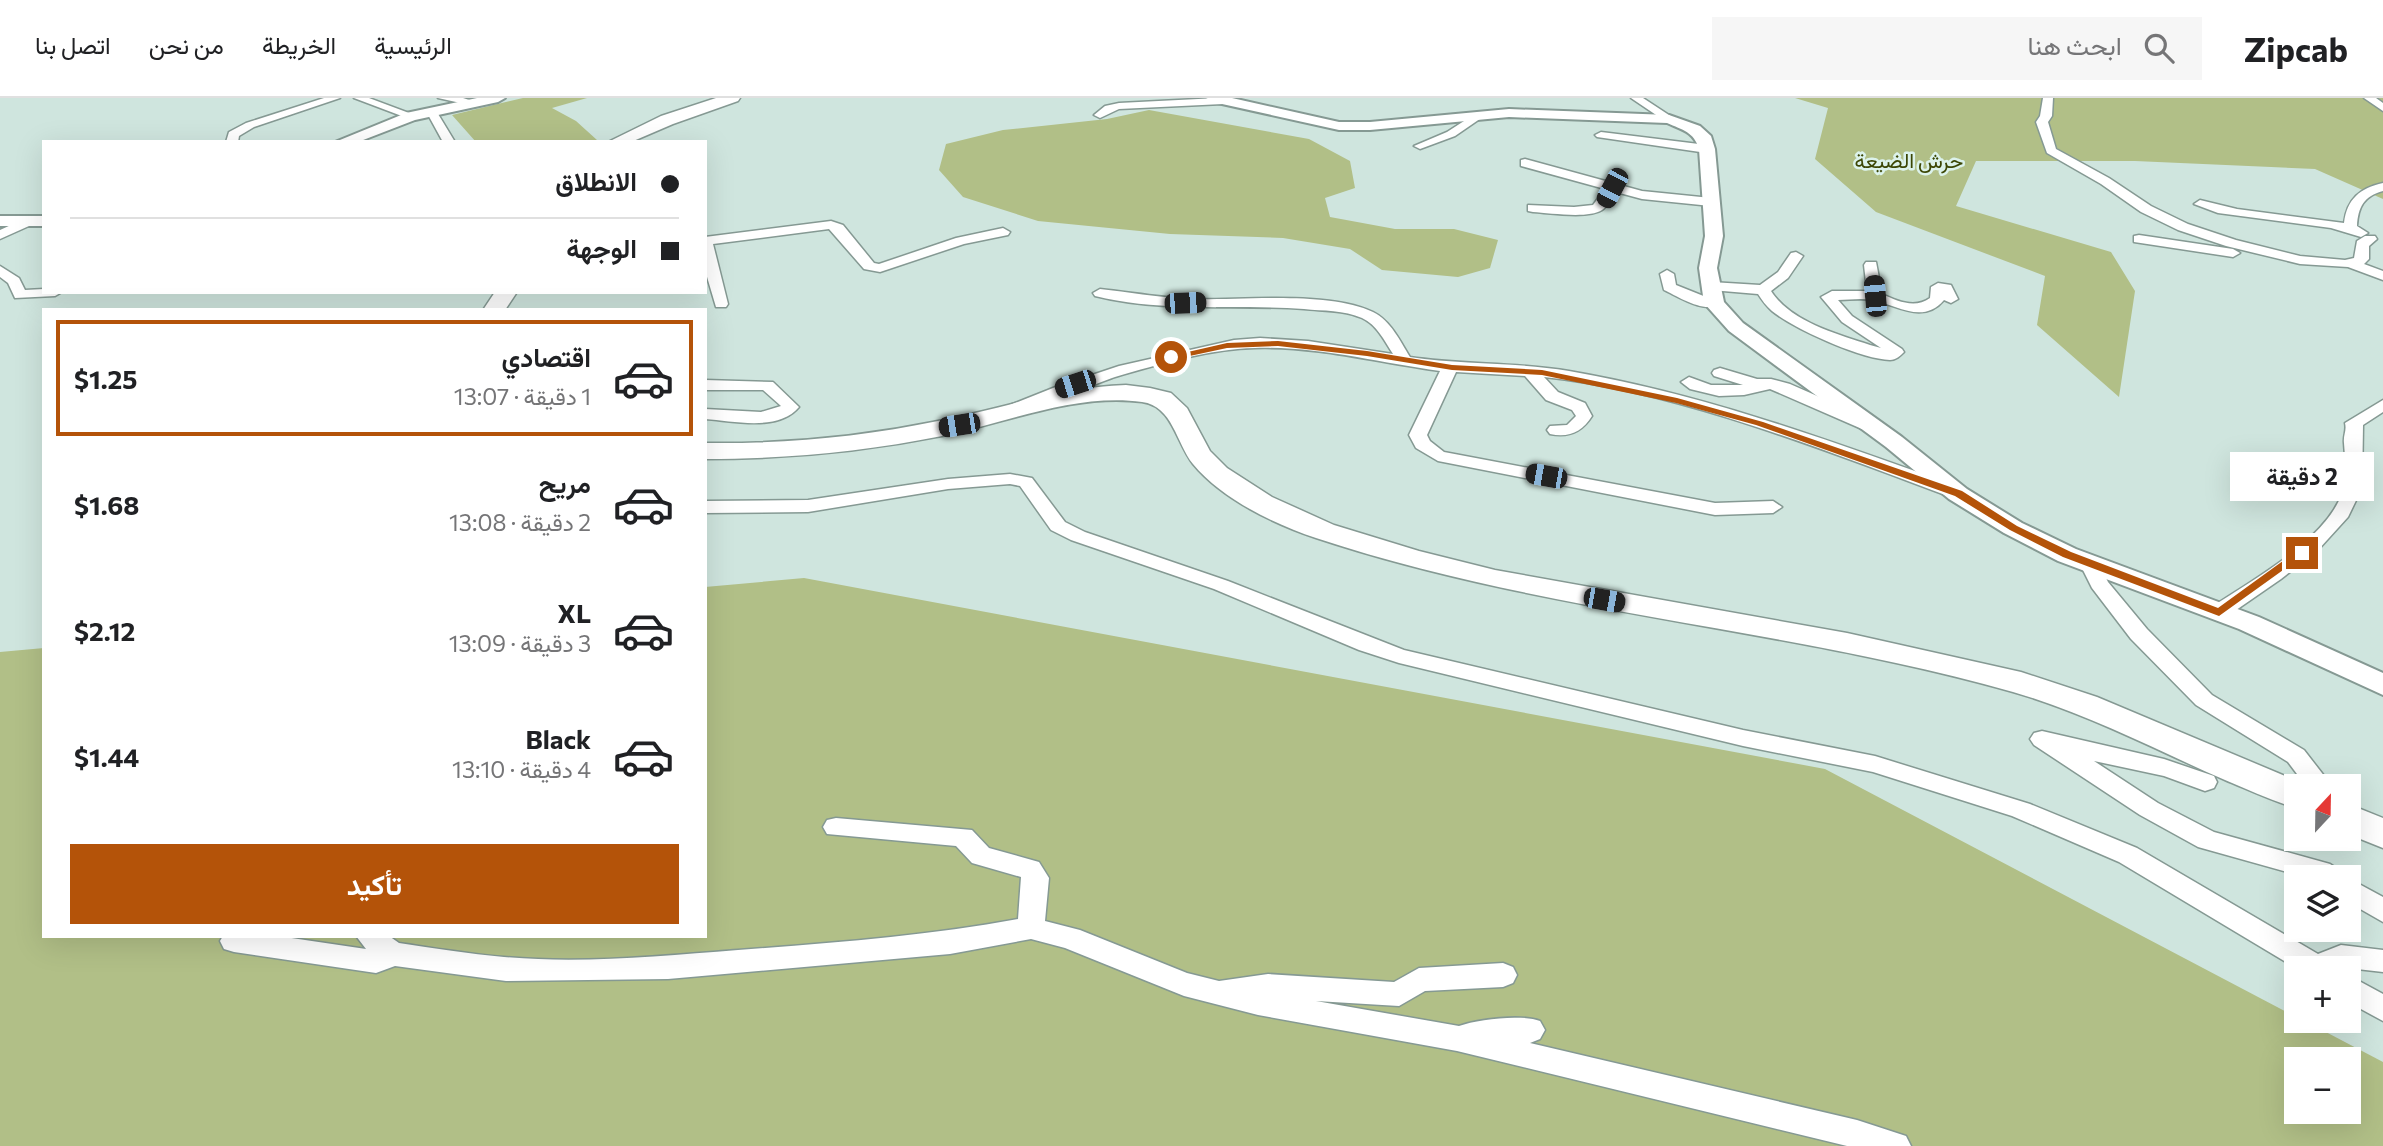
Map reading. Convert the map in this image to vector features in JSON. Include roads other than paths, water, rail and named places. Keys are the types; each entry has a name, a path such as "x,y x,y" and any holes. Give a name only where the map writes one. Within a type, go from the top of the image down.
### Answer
{"main road":[{"path":"621,140 675,117 732,98"},
{"path":"707,451 795,450 842,445 959,425 1008,412 1105,394 1131,393 1161,397 1170,401 1177,410 1193,445 1210,467 1276,509 1317,529 1440,566 1579,595 1860,646 2018,683 2089,707 2284,790"},
{"path":"2361,824 2383,834"}],"street":[{"path":"232,140 233,134 250,125 335,98"},
{"path":"359,98 422,114 447,140"},
{"path":"422,114 443,98 474,103"},
{"path":"349,140 422,114 498,98"},
{"path":"1636,98 1669,119 1695,129 1703,136 1707,149 1714,236 1708,268 1713,295 1736,327 1876,429 1958,494 2038,541 2090,564 2249,623 2383,685"},
{"path":"2048,98 2046,116 2042,122 2051,151 2172,223 2261,251 2300,260 2353,264 2383,276"},
{"path":"2369,98 2382,107"},
{"path":"1100,114 1109,107 1228,100 1339,126 1370,126 1482,114 1563,113 1669,119"},
{"path":"1420,146 1451,134 1482,114"},
{"path":"1601,135 1707,149"},
{"path":"1525,163 1642,195 1711,202"},
{"path":"2350,228 2354,204 2360,196 2370,189 2383,187"},
{"path":"1533,208 1574,211 1597,208 1612,188"},
{"path":"2200,204 2225,212 2314,219 2350,228 2377,240"},
{"path":"0,221 42,221"},
{"path":"0,235 24,223"},
{"path":"707,241 831,225 838,229 869,266 880,268 961,241 1003,232"},
{"path":"2139,239 2229,254 2261,251"},
{"path":"2353,264 2362,259 2362,244 2377,240"},
{"path":"707,248 722,304"},
{"path":"1667,274 1670,287 1699,301 1713,295 1763,290 1783,275 1796,256"},
{"path":"1871,265 1875,296"},
{"path":"0,270 14,281 20,295 42,293"},
{"path":"1763,290 1775,307 1796,320 1871,350 1891,355 1896,352 1847,319 1828,298 1832,295 1875,296 1918,310 1930,307 1937,300 1938,287 1945,288 1951,299"},
{"path":"1100,293 1185,303 1282,303 1342,308 1367,315 1381,324 1404,359"},
{"path":"1008,412 1054,391 1115,371 1227,345 1278,344 1452,367 1529,371 1615,386 1748,420 1958,494"},
{"path":"1452,367 1446,374 1418,435 1422,444 1438,456 1715,509 1773,507"},
{"path":"1529,371 1552,396 1579,407 1584,416 1578,427 1568,431 1556,430"},
{"path":"1720,373 1758,385 1790,388 1816,403 1876,429"},
{"path":"1689,382 1700,389 1728,390 1758,385"},
{"path":"707,385 767,385 791,407 783,414 769,416 707,414"},
{"path":"2219,612 2282,568 2328,527 2352,493 2352,436 2356,432 2354,423 2383,405"},
{"path":"707,507 808,506 948,484 1018,480 1032,488 1058,526 1078,536 1221,585 1367,645 1440,667 1567,694 1742,738 1864,761 2021,810 2128,855 2299,956"},
{"path":"2090,564 2099,584 2139,635 2204,700 2296,756 2310,774"},
{"path":"2205,782 2168,766 2131,762 2091,752 2055,738 2042,739 2149,809 2207,840 2299,865"},
{"path":"836,827 963,837 981,856 1030,869 1036,878 1031,928"},
{"path":"2361,897 2383,912"},
{"path":"234,941 376,962 381,945 506,969 668,967 950,943 1031,928 1070,938 1184,984 1295,1011 1446,1036 1857,1134 1895,1146"},
{"path":"2361,958 2383,961"},
{"path":"1184,984 1228,990 1268,986 1399,994 1419,980 1503,975"},
{"path":"2361,995 2383,1009"},
{"path":"1446,1036 1530,1030"}],"park label":[{"name":"حرش الضيعة","path":"1909,159"}]}
